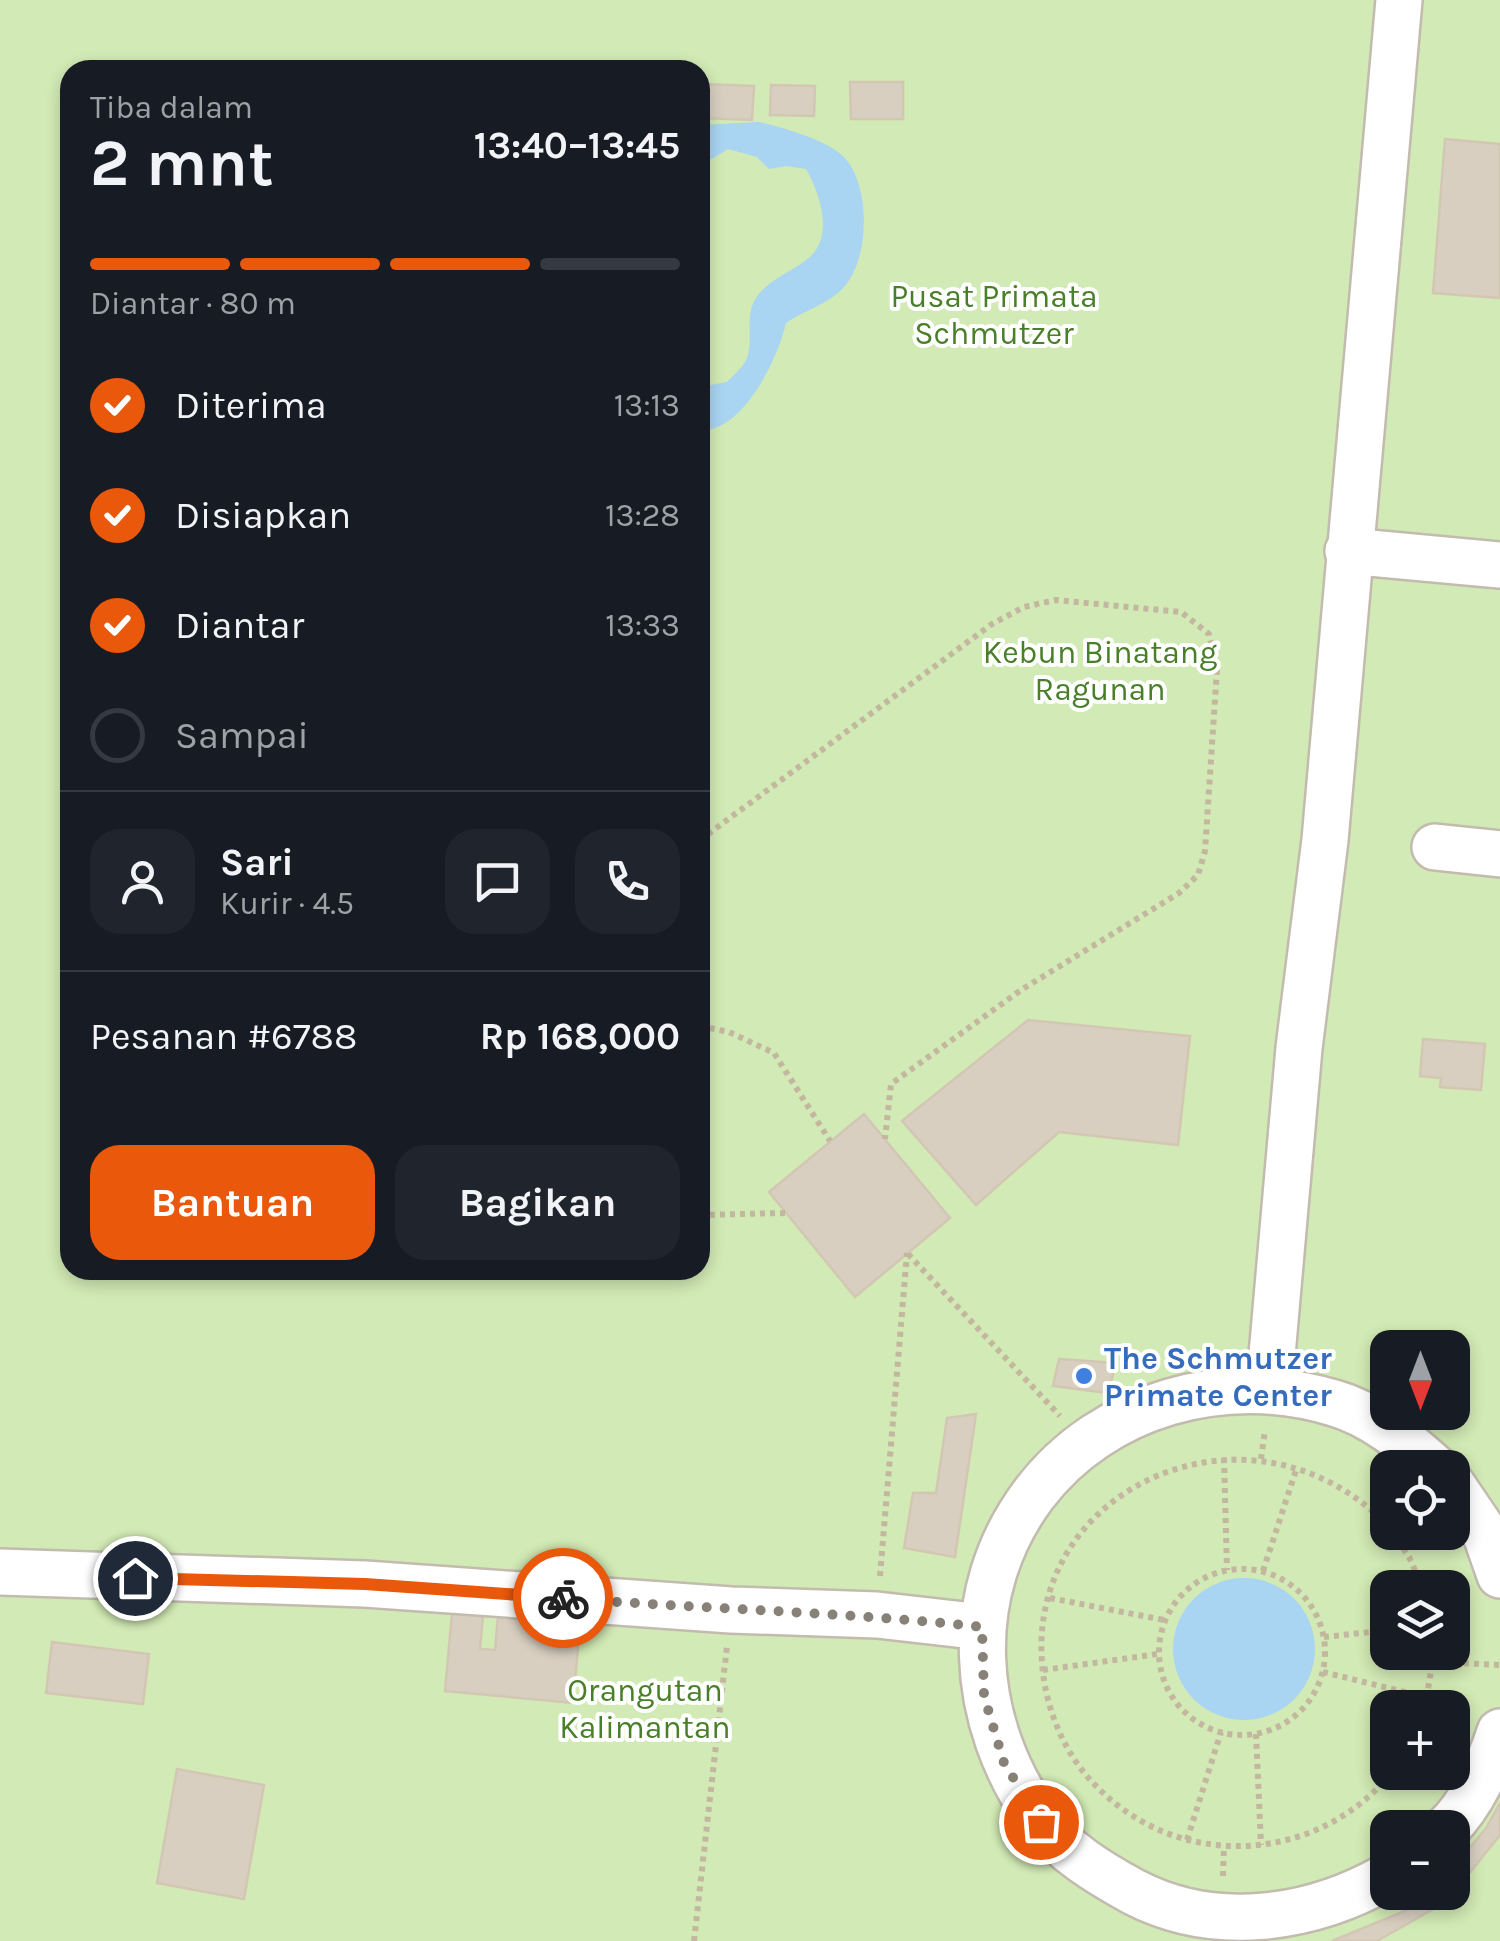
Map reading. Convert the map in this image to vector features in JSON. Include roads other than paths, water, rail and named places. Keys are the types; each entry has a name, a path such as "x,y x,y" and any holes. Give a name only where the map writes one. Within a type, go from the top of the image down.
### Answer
{"lane":[{"path":"1270,1390 1399,0"},
{"path":"1348,551 1500,565"},
{"path":"1435,847 1500,854"},
{"path":"1370,1886 1351,1897 1288,1916 1220,1929 1154,1902 1092,1869 1041,1822 1004,1763 984,1696 982,1627 999,1556 1034,1494 1084,1442 1142,1410 1204,1392 1270,1390 1336,1403 1396,1434 1415,1450"},
{"path":"1470,1511 1486,1535 1500,1575"},
{"path":"0,1572 365,1584 731,1610 876,1616 982,1627"},
{"path":"1461,1810 1490,1763 1500,1732"}],"water":[{"path":"759,122 837,151 853,170 859,185 864,222 859,259 844,287 786,323 756,391 730,419 710,429 710,385 727,382 747,358 752,305 767,286 811,256 818,247 823,224 816,189 806,169 769,169 757,157 728,149 710,160 710,124"},
{"path":"1244,1578 1271,1583 1294,1599 1310,1622 1315,1649 1310,1676 1294,1699 1271,1715 1244,1720 1217,1715 1194,1699 1178,1676 1173,1649 1178,1622 1194,1599 1217,1583"}],"place":[{"name":"The Schmutzer Primate Center","path":"1084,1376"}],"park label":[{"name":"Pusat Primata Schmutzer","path":"994,314"},
{"name":"Kebun Binatang Ragunan","path":"1100,670"},
{"name":"Orangutan Kalimantan","path":"645,1708"}]}
